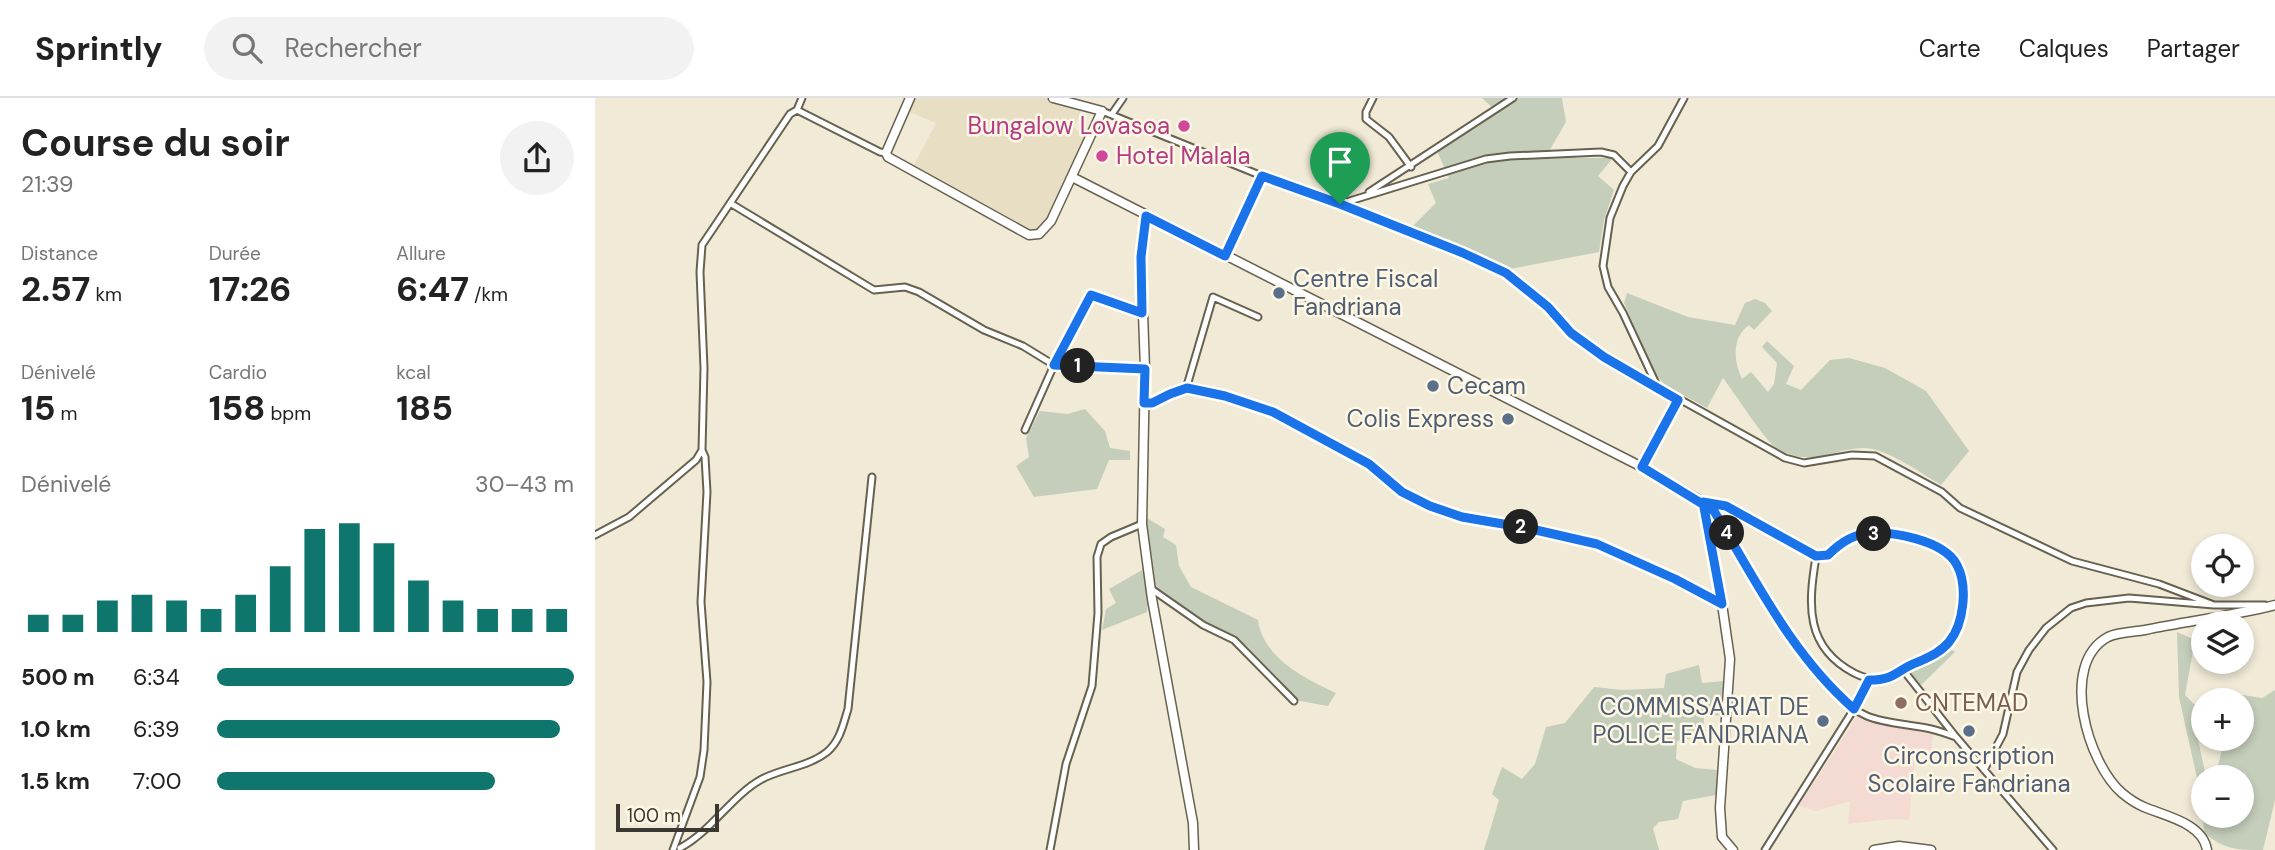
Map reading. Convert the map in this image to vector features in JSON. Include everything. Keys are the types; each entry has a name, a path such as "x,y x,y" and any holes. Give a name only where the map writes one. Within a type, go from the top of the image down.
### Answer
{"main road":[{"path":"910,98 886,153 888,157 1029,235 1039,234 1046,229 1102,111 1053,98"},
{"path":"1072,177 1388,336 1642,467 1703,502 1730,659 1720,808 1722,837 1733,850"},
{"path":"1146,216 1141,257 1145,369 1142,524 1150,588 1193,823 1194,850"},
{"path":"2207,850 2206,844 2194,830 2169,815 2143,807 2121,792 2109,777 2088,736 2080,703 2082,681 2090,657 2109,636 2275,605"},
{"path":"1874,850 1899,846 1931,850"}],"street":[{"path":"677,848 700,777 708,682 701,602 707,492 705,457 702,450 702,245 790,114 797,110 801,98"},
{"path":"1112,114 1123,98"},
{"path":"1373,98 1366,112 1366,119 1389,137 1411,167"},
{"path":"1363,195 1411,167 1513,98"},
{"path":"1659,390 1608,287 1603,266 1610,218 1623,186 1631,172 1658,146 1684,98"},
{"path":"797,110 886,153"},
{"path":"1102,111 1463,253 1506,273 1548,307 1571,333 1604,357 1774,453 1795,461 1819,461 1852,455 1875,456 1942,492 1960,508 2072,561 2159,584 2214,605"},
{"path":"1340,204 1486,159 1510,156 1601,152 1614,155 1631,172"},
{"path":"1225,256 1262,176"},
{"path":"730,203 874,290 905,287 919,292 983,330 1023,346 1054,365 1145,369"},
{"path":"1025,430 1054,365 1091,295 1142,313"},
{"path":"1187,388 1213,296 1258,317"},
{"path":"1144,403 1152,403 1187,388 1225,396 1273,412 1369,464 1402,492 1430,506 1462,517 1597,544 1675,579 1722,604"},
{"path":"1642,467 1678,400"},
{"path":"595,535 629,517 696,460 702,450"},
{"path":"677,848 699,835 763,778 816,758 828,751 840,735 848,709 872,477"},
{"path":"1703,502 1726,506 1816,556 1828,555 1838,544 1863,534 1889,533 1917,539 1943,550 1957,565 1963,592 1961,615 1951,639 1932,656 1887,678 1869,680 1829,656 1818,639 1811,598 1816,556"},
{"path":"1703,502 1714,511 1789,638 1828,686 1854,709 1868,717 1931,729 1956,737"},
{"path":"1050,850 1066,764 1092,686 1098,613 1097,557 1101,544 1142,524"},
{"path":"1150,588 1203,625 1234,640 1294,701"},
{"path":"1984,770 2003,734 2017,672 2046,628 2071,608 2086,603 2129,598 2214,605 2275,605"},
{"path":"1904,671 1956,737 2053,850"},
{"path":"1765,850 1854,709 1869,680"}],"shaded area":[{"path":"911,98 1051,98 1082,109 1074,127 1084,139 1072,172 1047,224 1029,229 914,165 936,123 907,111"},
{"path":"1857,717 1933,735 1931,750 1916,748 1909,820 1891,819 1848,824 1850,801 1816,811 1799,806"}],"green space":[{"path":"1482,98 1562,98 1566,122 1545,158 1613,158 1598,176 1614,190 1604,220 1599,252 1505,270 1412,227 1436,203 1428,184 1449,178 1437,151 1497,112"},
{"path":"1627,293 1688,317 1735,325 1745,303 1755,299 1765,303 1772,311 1754,330 1749,325 1743,330 1737,343 1736,358 1742,379 1751,372 1768,392 1774,384 1777,363 1762,347 1767,341 1794,366 1786,384 1801,390 1830,360 1849,358 1885,368 1926,391 1969,451 1941,485 1903,462 1873,449 1852,449 1809,457 1787,453 1770,442 1723,378 1707,408 1665,385 1656,375 1624,303"},
{"path":"1085,409 1105,431 1110,448 1130,451 1130,460 1109,460 1097,489 1034,497 1016,466 1029,457 1026,438 1040,411 1068,414"},
{"path":"1147,518 1165,529 1163,537 1176,545 1179,566 1191,587 1258,620 1268,645 1287,666 1336,693 1328,706 1295,700 1248,647 1188,619 1150,588 1147,612 1102,630 1106,609 1116,603 1109,589 1142,570"},
{"path":"2177,632 2191,638 2191,662 2185,695 2191,701 2191,751 2179,697"},
{"path":"1948,647 1955,652 1921,685 1909,670 1943,653"},
{"path":"1699,665 1702,683 1724,681 1721,715 1704,717 1703,736 1677,741 1676,759 1695,768 1717,770 1716,795 1683,801 1678,819 1659,822 1653,828 1659,850 1484,850 1499,800 1492,794 1502,767 1522,779 1535,764 1546,727 1565,723 1594,687 1623,690 1664,688 1666,674"},
{"path":"2275,690 2275,800 2263,850 2231,848 2204,832 2204,828 2254,828 2254,765 2218,765 2222,751 2254,751 2254,697 2262,698"},
{"path":"2191,751 2200,751 2203,765 2194,765"}],"place":[{"name":"Bungalow Lovasoa","path":"1184,126"},
{"name":"Hotel Malala","path":"1102,156"},
{"name":"Centre Fiscal Fandriana","path":"1279,293"},
{"name":"Cecam","path":"1433,386"},
{"name":"Colis Express","path":"1508,419"},
{"name":"CNTEMAD","path":"1901,703"},
{"name":"COMMISSARIAT DE POLICE FANDRIANA","path":"1823,721"},
{"name":"Circonscription Scolaire Fandriana","path":"1969,731"}],"route":[{"path":"1340,204 1262,176 1225,256 1146,216 1141,257 1142,313 1091,295 1054,365 1145,369 1144,403 1152,403 1187,388 1225,396 1273,412 1369,464 1402,492 1430,506 1462,517 1597,544 1675,579 1722,604 1703,502 1726,506 1816,556 1828,555 1838,544 1863,534 1889,533 1917,539 1943,550 1957,565 1963,592 1961,615 1951,639 1944,648 1913,663 1904,671 1879,680 1869,680 1854,709 1828,686 1789,638 1714,511 1703,502 1642,467 1678,400 1604,357 1571,333 1548,307 1506,273 1340,204"}]}
